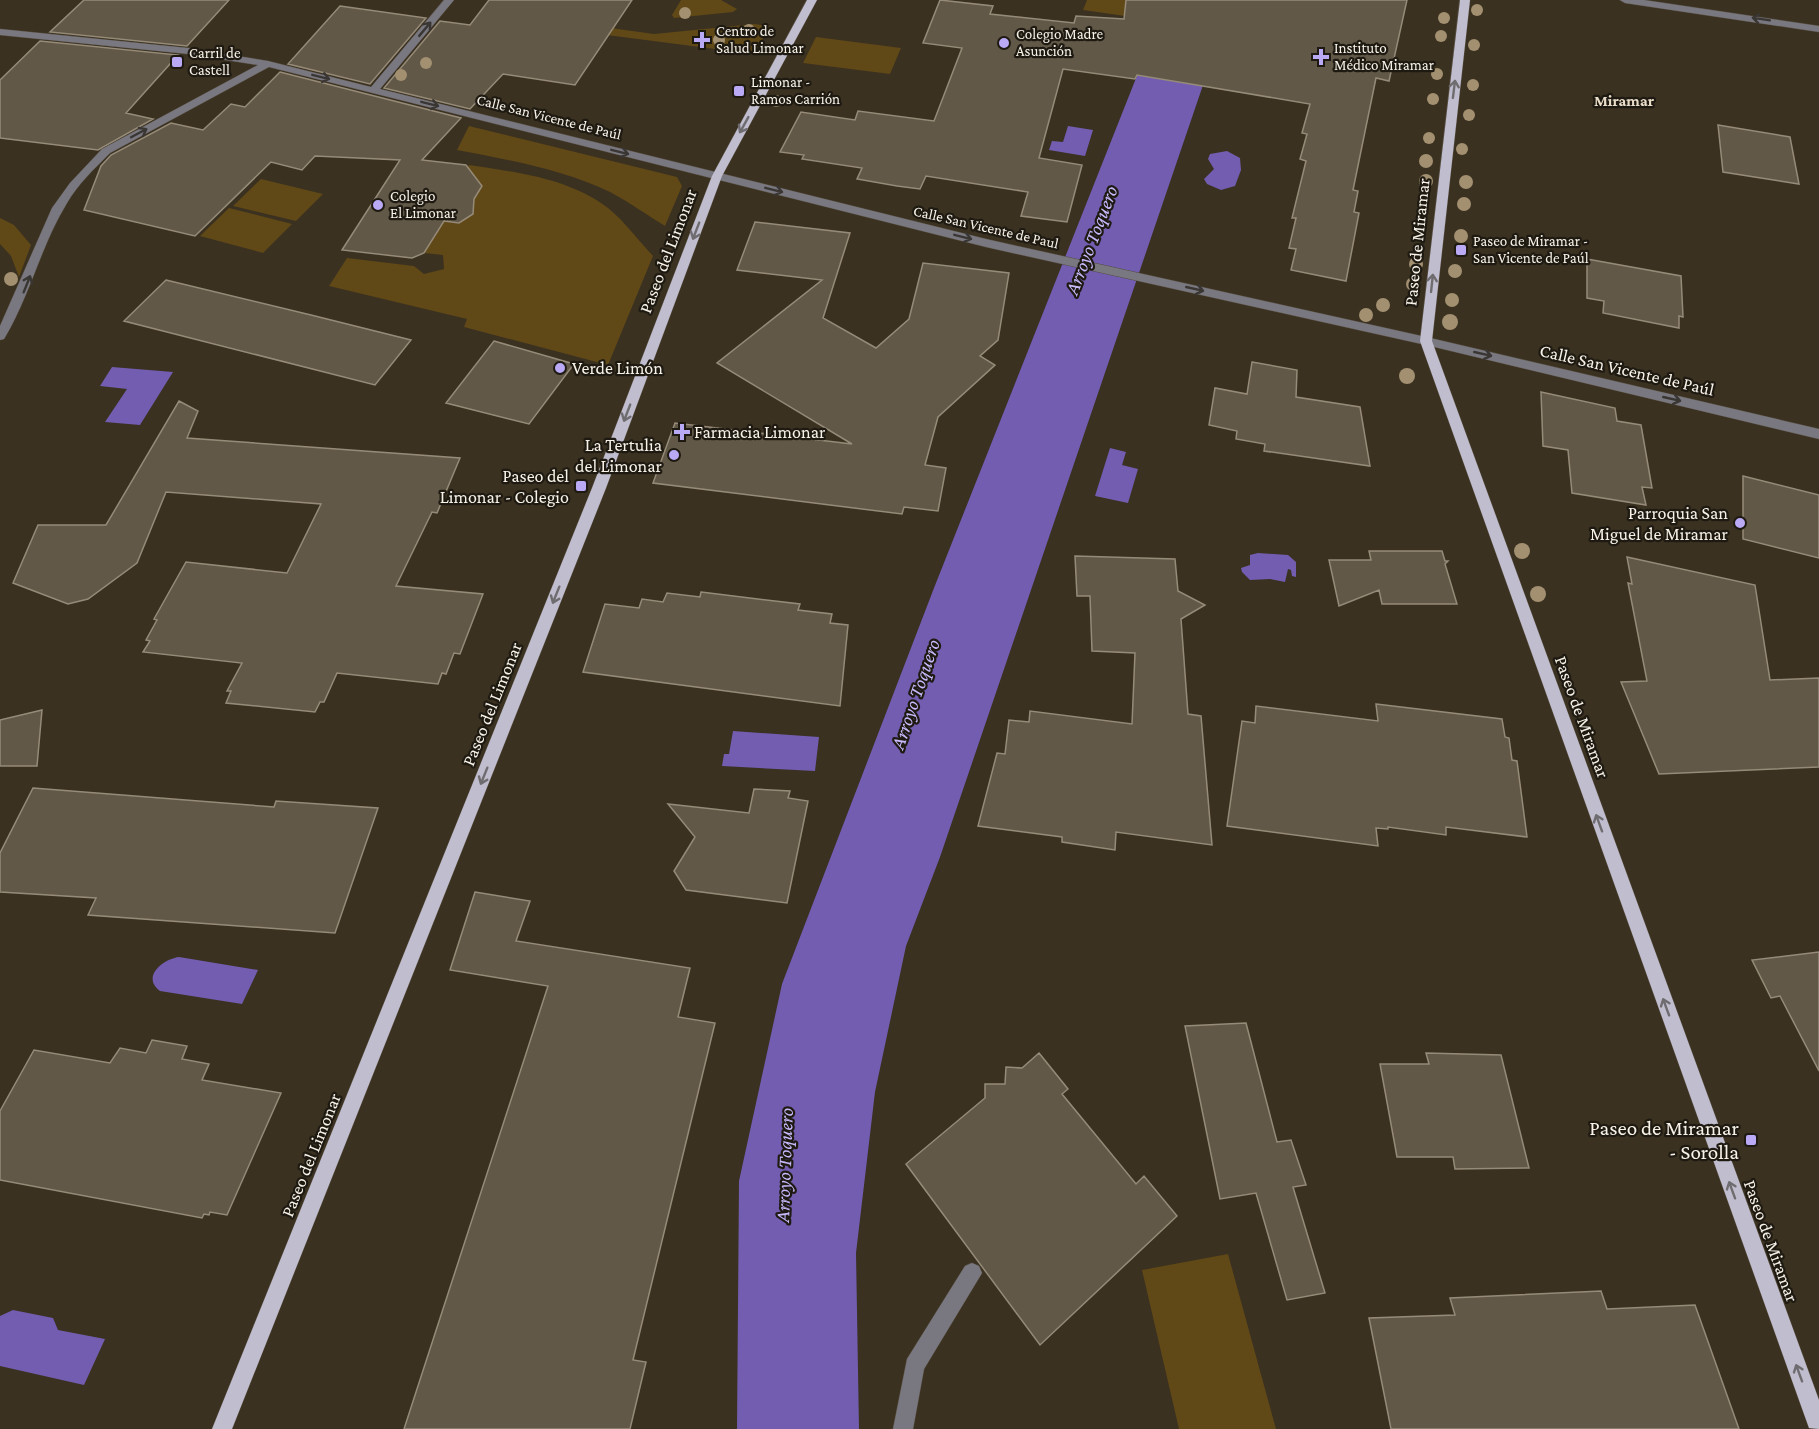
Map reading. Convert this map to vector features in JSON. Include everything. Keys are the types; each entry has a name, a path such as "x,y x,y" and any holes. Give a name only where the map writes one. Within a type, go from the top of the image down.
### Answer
{"main road":[{"name":"Paseo del Limonar","path":"222,1429 599,488 717,176 812,0"},
{"name":"Paseo de Miramar","path":"1465,0 1426,341 1819,1428"}],"street":[{"path":"0,32 176,50 268,64 374,90 449,0"},
{"path":"1625,0 1819,29"},
{"path":"0,336 19,305 59,207 87,170 106,151 268,64"},
{"name":"Calle San Vicente de Paúl","path":"374,90 717,176"},
{"name":"Calle San Vicente de Paul","path":"717,176 986,243 1426,341"},
{"name":"Calle San Vicente de Paúl","path":"1426,341 1819,434"},
{"path":"903,1429 914,1366 972,1273"}],"shaded area":[{"path":"681,0 721,0 737,9 733,12 674,18 672,15"},
{"path":"1087,0 1152,0 1146,19 1083,10"},
{"path":"496,12 654,34 754,24 770,26 754,54 490,20"},
{"path":"816,37 901,48 890,74 803,63"},
{"path":"469,126 677,177 682,186 665,226 610,192 573,177 535,166 457,150"},
{"path":"469,165 554,181 586,194 615,214 653,256 608,365 464,327 467,319 329,286 347,258 414,266 424,274 444,269 443,255 424,253 435,220 458,223 472,214 466,169"},
{"path":"261,179 323,194 296,221 233,206"},
{"path":"229,208 292,224 263,253 200,236"},
{"path":"0,218 14,225 31,245 19,277 11,256 0,244"},
{"path":"1228,1254 1276,1429 1179,1429 1142,1270"}],"water":[{"name":"Arroyo Toquero","path":"1167,0 1232,0 940,857 906,946 875,1092 856,1253 859,1429 737,1429 739,1181 782,984 934,588"},
{"path":"1068,126 1093,130 1085,156 1049,150 1052,141 1063,142"},
{"path":"1227,151 1240,158 1241,170 1235,186 1221,190 1207,184 1204,179 1214,169 1208,159 1210,154"},
{"path":"112,367 173,372 140,425 105,422 127,389 100,386"},
{"path":"1110,448 1126,452 1122,465 1138,469 1128,503 1095,496"},
{"path":"1258,553 1288,555 1296,562 1296,577 1292,576 1291,570 1288,569 1285,582 1270,579 1250,580 1241,568 1250,565 1250,555"},
{"path":"733,731 819,737 815,771 722,766 724,754 729,754"},
{"path":"179,957 258,970 242,1004 160,991 153,980 156,969 167,961"},
{"path":"13,1310 53,1318 58,1330 105,1339 84,1385 0,1366 0,1316"}],"building":[{"path":"84,0 229,0 187,46 50,32"},
{"path":"489,0 632,0 575,85 503,74 470,109 384,88 440,21 470,25"},
{"path":"940,0 993,6 990,14 1074,23 1076,16 1124,19 1126,0 1407,0 1389,81 1376,78 1353,190 1358,191 1354,212 1359,213 1346,281 1291,270 1296,249 1289,248 1296,218 1292,218 1306,161 1300,159 1307,134 1302,133 1310,104 1137,75 1135,79 1063,69 1039,158 1082,165 1067,222 1021,216 1028,192 926,176 920,189 897,186 857,179 862,168 802,159 804,155 780,152 801,112 855,120 858,111 934,121 962,48 923,43"},
{"path":"340,6 426,18 370,84 288,64"},
{"path":"40,41 178,55 126,113 153,119 98,150 0,138 0,80"},
{"path":"280,72 461,118 422,160 466,165 482,186 474,199 473,214 459,223 444,221 424,253 412,258 342,250 400,160 315,156 302,170 271,162 195,236 84,210 101,166 111,155 171,123 203,130 231,104 245,107"},
{"path":"1718,125 1790,137 1799,184 1723,172"},
{"path":"755,222 850,233 823,318 876,348 909,319 923,263 1009,273 998,340 980,356 995,365 938,417 925,465 946,468 938,511 904,507 902,514 653,483 675,423 852,444 717,363 822,280 737,270"},
{"path":"1587,259 1681,276 1683,317 1679,316 1679,328 1603,313 1604,301 1587,298"},
{"path":"166,280 411,340 375,385 124,321"},
{"path":"494,341 574,364 529,424 446,403"},
{"path":"1252,362 1297,370 1296,397 1360,407 1370,466 1264,451 1265,444 1236,439 1237,431 1209,425 1215,388 1247,394"},
{"path":"1541,392 1615,408 1617,421 1641,425 1652,488 1642,487 1646,505 1572,493 1568,450 1543,446"},
{"path":"179,401 198,411 187,438 460,458 437,513 432,512 396,586 483,594 460,654 454,653 446,674 442,673 438,684 337,673 324,702 320,702 315,712 226,703 231,691 227,691 242,663 143,652 150,641 146,640 157,620 154,619 186,562 287,573 321,504 166,492 137,563 88,599 68,604 13,583 38,525 106,525"},
{"path":"1743,476 1819,495 1819,558 1743,539"},
{"path":"1369,551 1442,551 1445,561 1448,561 1445,564 1457,604 1382,604 1379,590 1339,606 1329,560 1371,560"},
{"path":"1075,556 1175,559 1178,591 1205,605 1181,619 1188,714 1201,716 1212,845 1116,832 1115,850 1062,842 1062,837 978,826 997,753 1005,754 1009,720 1029,722 1030,711 1132,724 1135,653 1092,651 1090,596 1077,596"},
{"path":"1627,557 1755,585 1770,680 1819,678 1819,767 1659,774 1621,682 1647,681 1628,583 1632,584"},
{"path":"701,592 800,604 798,610 832,614 830,623 848,625 840,706 583,672 605,604 639,608 642,599 663,602 667,593 700,597"},
{"path":"1376,704 1502,719 1505,737 1509,738 1512,760 1517,761 1527,837 1446,827 1446,835 1388,827 1388,829 1376,828 1378,846 1227,826 1242,721 1255,723 1256,706 1378,721"},
{"path":"42,710 37,766 0,766 0,720"},
{"path":"33,788 274,807 276,801 378,808 335,933 88,915 96,898 0,892 0,853"},
{"path":"754,789 790,791 788,798 808,801 787,903 686,890 674,871 695,837 668,804 749,813"},
{"path":"475,892 530,901 516,941 690,968 678,1017 715,1023 633,1360 646,1362 630,1429 404,1429 548,986 450,970"},
{"path":"1819,952 1819,1071 1780,996 1771,998 1752,960"},
{"path":"1246,1023 1277,1142 1291,1140 1306,1185 1293,1187 1325,1293 1287,1300 1256,1193 1220,1199 1185,1026"},
{"path":"152,1040 187,1046 182,1059 209,1064 202,1080 281,1093 227,1215 210,1212 209,1215 204,1214 202,1218 0,1180 0,1111 34,1050 110,1063 120,1048 146,1053"},
{"path":"1039,1053 1068,1089 1062,1094 1136,1184 1144,1176 1177,1216 1040,1345 906,1164 985,1098 985,1084 1005,1084 1006,1067 1022,1068"},
{"path":"1426,1053 1501,1055 1529,1168 1455,1169 1453,1157 1397,1157 1380,1064 1429,1064"},
{"path":"1601,1291 1607,1309 1695,1305 1739,1429 1391,1429 1369,1318 1455,1315 1450,1298"}],"place":[{"name":"Centro de Salud Limonar","path":"702,40"},
{"name":"Colegio Madre Asunción","path":"1004,43"},
{"name":"Instituto Médico Miramar","path":"1321,57"},
{"name":"Carril de Castell","path":"177,62"},
{"name":"Limonar - Ramos Carrión","path":"739,91"},
{"name":"Colegio El Limonar","path":"378,205"},
{"name":"Paseo de Miramar - San Vicente de Paúl","path":"1461,250"},
{"name":"Verde Limón","path":"560,368"},
{"name":"Farmacia Limonar","path":"682,432"},
{"name":"La Tertulia del Limonar","path":"674,455"},
{"name":"Paseo del Limonar - Colegio","path":"581,486"},
{"name":"Parroquia San Miguel de Miramar","path":"1740,523"},
{"name":"Paseo de Miramar - Sorolla","path":"1751,1140"}],"district":[{"name":"Miramar","path":"1624,100"}]}
